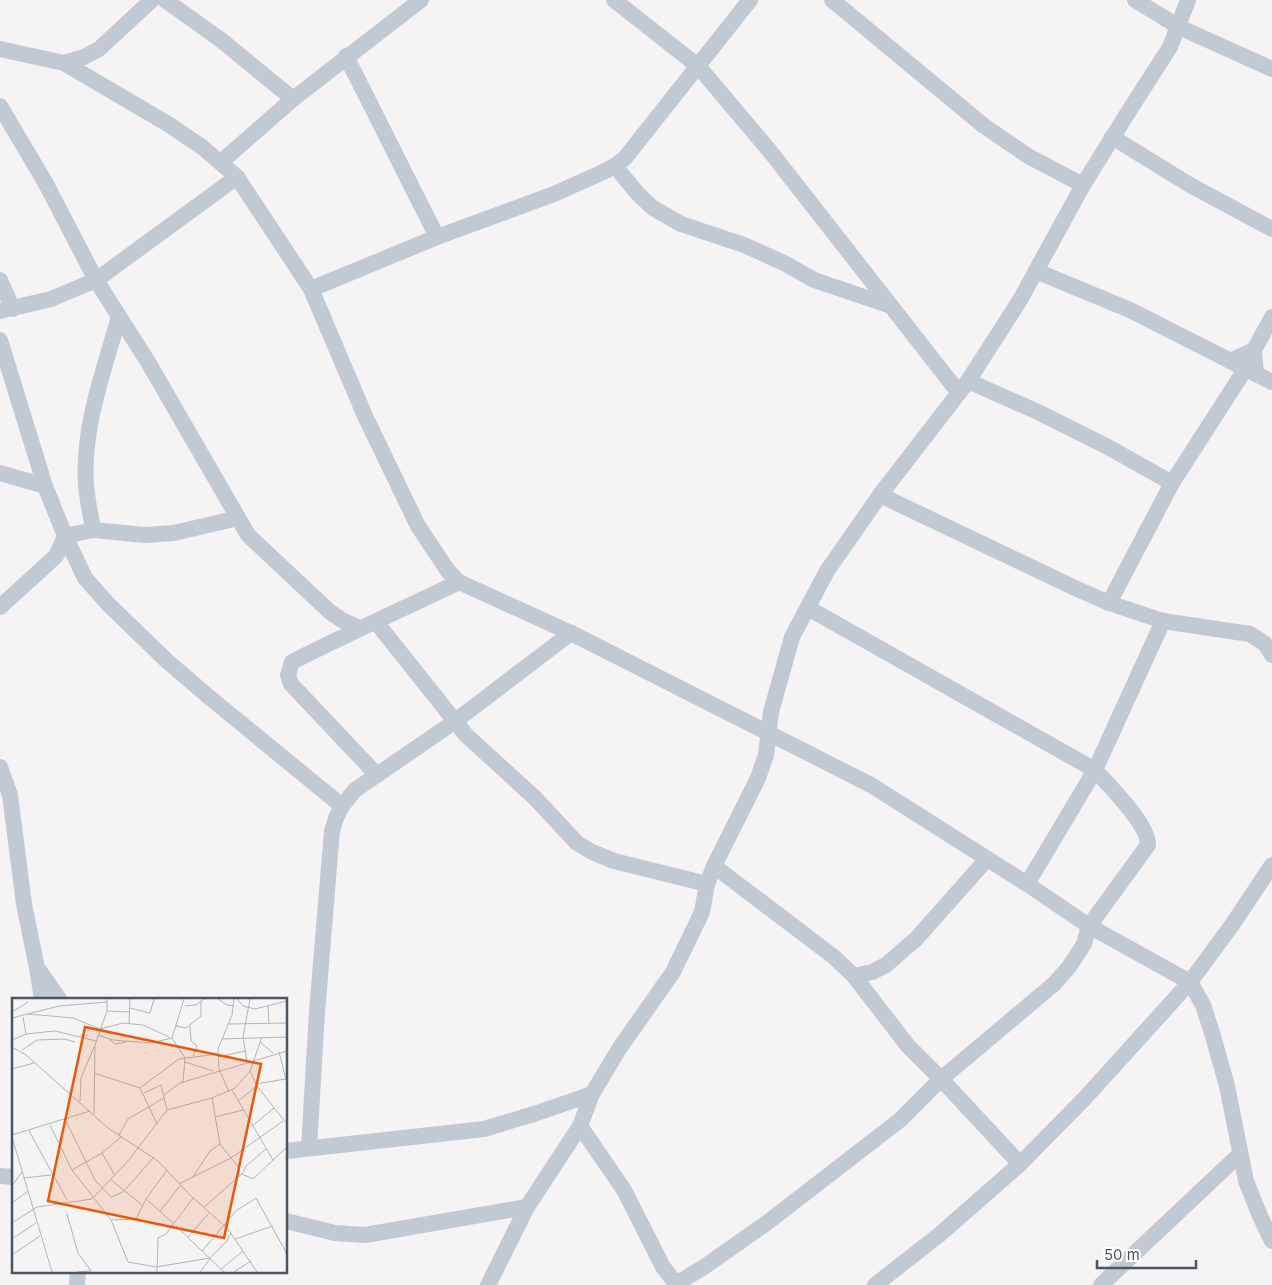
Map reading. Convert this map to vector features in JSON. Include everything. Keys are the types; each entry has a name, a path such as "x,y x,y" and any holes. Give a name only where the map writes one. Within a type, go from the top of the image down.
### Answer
{"street":[{"path":"166,0 221,40 293,99"},
{"path":"221,162 346,56 421,0"},
{"path":"614,0 698,66 769,150 891,306 963,387 1038,412 1108,446 1172,483"},
{"path":"311,289 437,237 554,194 615,166 625,158 750,0"},
{"path":"832,0 984,126 1028,156 1083,185"},
{"path":"1135,0 1179,27 1272,68"},
{"path":"488,1285 527,1207 580,1126 592,1094 619,1049 673,972 702,912 707,884 714,866 758,778 766,755 770,734 771,712 792,636 828,571 880,495 963,387 1020,300 1083,185 1170,47 1179,27 1184,6 1188,0"},
{"path":"64,63 84,57 99,49 145,3"},
{"path":"0,49 64,63 202,146 237,177 311,289 365,416 418,526 448,571 459,582 571,633 871,785 1027,884 1089,926 1190,982 1203,1005 1213,1036 1227,1086 1246,1181 1272,1242"},
{"path":"346,56 437,237"},
{"path":"0,106 45,182 96,280 148,362 248,535 330,612 359,628"},
{"path":"1112,137 1190,185 1272,228"},
{"path":"615,166 638,194 654,208 681,224 744,245 786,264 814,280 891,306"},
{"path":"0,280 7,310 51,299 96,280 237,177"},
{"path":"1036,271 1130,310 1272,382"},
{"path":"93,530 86,484 88,442 98,391 119,317"},
{"path":"1109,603 1172,483 1251,371 1254,350 1272,317"},
{"path":"0,340 44,486 85,578 108,604 168,661 342,806"},
{"path":"1230,360 1254,350"},
{"path":"0,473 44,486"},
{"path":"880,495 1109,603 1163,621 1250,634 1265,644 1272,655"},
{"path":"65,536 93,530 146,536 174,533 238,518"},
{"path":"0,607 56,556 65,536"},
{"path":"377,775 291,684 288,675 292,662 359,628 376,622 459,582"},
{"path":"580,1126 624,1190 663,1267 676,1284 704,1267 768,1222 900,1120 941,1079 1054,984 1069,967 1084,944 1089,926 1148,845 1148,838 1143,828 1118,795 1095,770 808,608"},
{"path":"1027,884 1095,770 1163,621"},
{"path":"376,622 454,722 477,746 535,798 577,843 592,852 614,861 707,884"},
{"path":"309,1148 317,1012 332,831 342,806 355,790 454,722 571,633"},
{"path":"0,767 10,795 24,904 42,998"},
{"path":"854,976 872,972 886,964 916,939 987,859"},
{"path":"875,1285 939,1235 1020,1164 1085,1098 1190,982 1232,925 1272,865"},
{"path":"714,866 834,957 854,976 908,1046 1020,1164"},
{"path":"37,968 58,998"},
{"path":"288,1151 484,1128 537,1113 592,1094"},
{"path":"1101,1285 1240,1154"},
{"path":"288,1221 335,1233 365,1235 527,1207"},
{"path":"77,1285 78,1272"}]}
